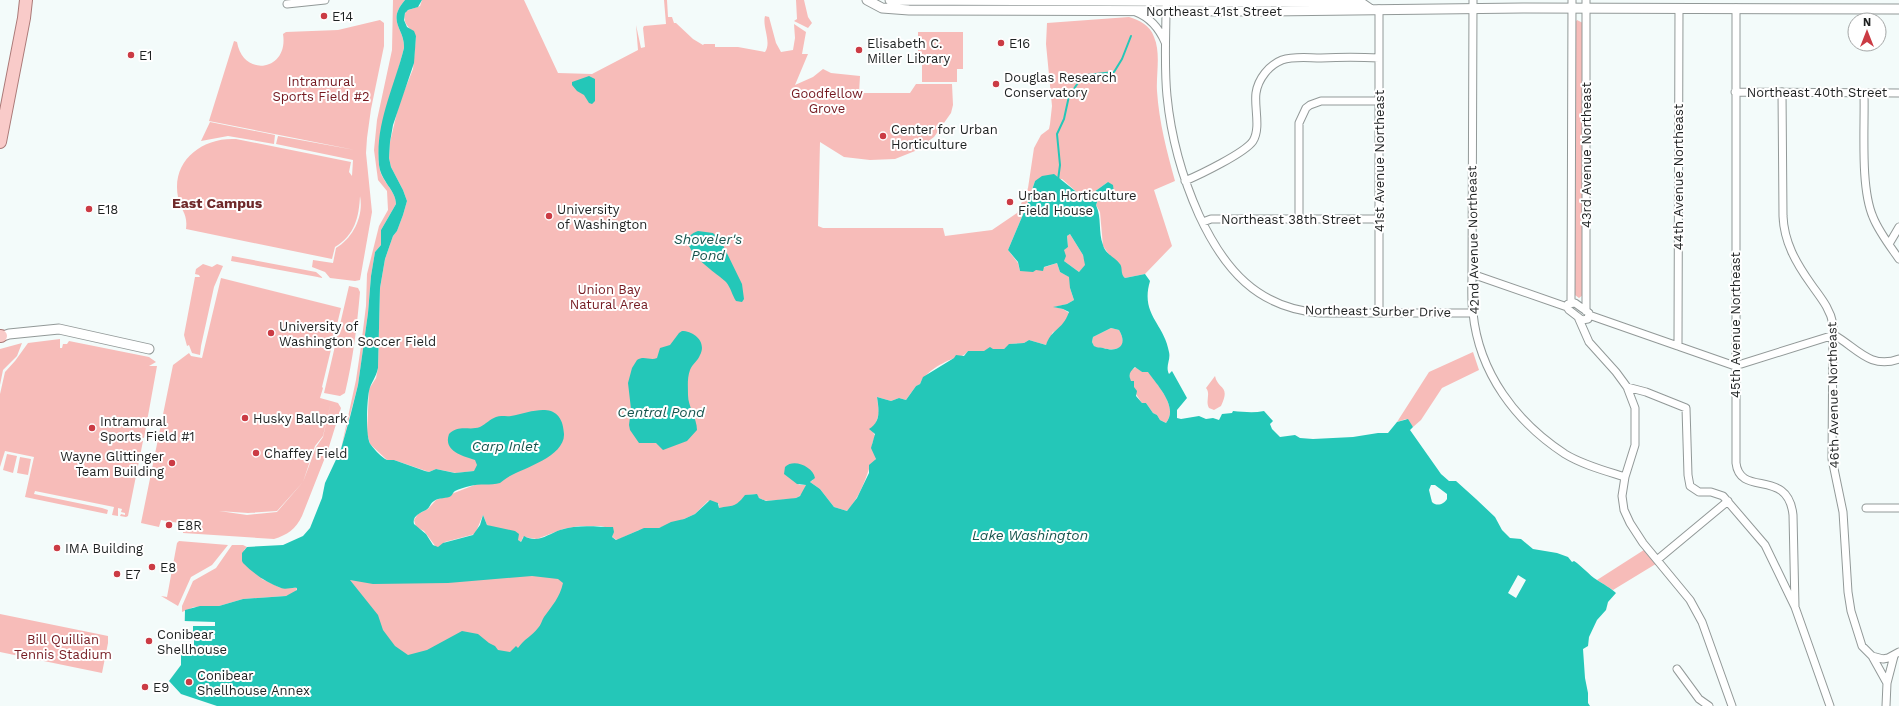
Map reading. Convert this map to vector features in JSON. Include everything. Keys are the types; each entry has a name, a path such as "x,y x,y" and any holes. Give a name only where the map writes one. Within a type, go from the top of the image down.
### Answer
{"main road":[{"path":"0,142 24,18 26,0"},
{"path":"24,18 31,0"}],"street":[{"path":"287,4 325,0"},
{"name":"Northeast 41st Street","path":"867,0 875,5 888,9 967,4"},
{"name":"Northeast 41st Street","path":"890,0 967,4 1166,1 1360,2 1375,9"},
{"name":"Northeast Surber Drive","path":"1166,1 1167,95 1170,122 1185,181 1218,252 1234,272 1244,282 1266,298 1288,307 1312,312 1473,313"},
{"name":"Northeast 41st Street","path":"1046,4 1134,11 1360,11 1473,4 1586,4 1678,8 1899,9"},
{"name":"42nd Avenue Northeast","path":"1473,4 1472,274 1473,313 1478,341 1494,380 1510,406 1530,427 1566,455 1625,477"},
{"name":"43rd Avenue Northeast","path":"1569,305 1572,4"},
{"name":"43rd Avenue Northeast","path":"1586,4 1588,313"},
{"name":"44th Avenue Northeast","path":"1678,8 1678,346"},
{"name":"45th Avenue Northeast","path":"1736,8 1736,468 1739,474 1745,479 1772,485 1781,490 1790,502 1793,515 1795,607"},
{"name":"41st Avenue Northeast","path":"1375,9 1379,58 1380,101 1379,313"},
{"path":"1134,11 1146,16 1151,21 1162,36 1166,46"},
{"path":"1185,181 1204,174 1245,148 1253,141 1256,129 1256,97 1258,86 1267,71 1280,61 1296,58 1379,58"},
{"name":"Northeast 40th Street","path":"1735,92 1899,93"},
{"name":"46th Avenue Northeast","path":"1782,92 1783,216 1785,233 1794,257 1831,314 1834,335 1832,459 1843,512 1848,592 1851,611 1862,646 1872,656 1887,683"},
{"path":"1864,93 1866,183 1869,204 1874,219 1899,259"},
{"path":"1299,218 1299,123 1306,108 1310,104 1321,101 1380,101"},
{"name":"Northeast 38th Street","path":"1203,222 1211,218 1379,218"},
{"path":"1889,244 1899,227"},
{"path":"1472,274 1569,305 1574,303 1588,313 1735,366 1834,335 1860,355 1868,359 1883,362 1899,359"},
{"path":"1569,305 1569,310 1584,320 1588,319 1588,313"},
{"path":"1578,317 1589,342 1616,372 1627,387 1635,408 1635,446 1625,477 1622,496 1624,510 1630,523 1657,560 1690,600 1702,622 1732,706"},
{"path":"0,336 59,329 149,349"},
{"path":"1627,387 1646,392 1686,408 1688,476 1690,486 1699,492 1717,493 1728,501 1765,545 1795,607 1830,706"},
{"path":"1657,560 1728,501"},
{"path":"1866,508 1899,508"},
{"path":"1872,656 1883,659 1897,654"},
{"path":"1886,706 1887,683 1897,654"},
{"path":"1677,670 1699,699 1709,706"}],"green space":[{"path":"393,0 405,0 397,14 398,25 404,41 404,48 379,141 379,168 382,176 393,193 396,204 381,230 381,245 375,252 358,385 341,449 356,380 366,306 367,274 379,226 388,210 387,191 378,180 374,150 377,120 392,50"},
{"name":"Union Bay Natural Area","path":"422,0 524,0 558,73 592,74 638,50 636,25 641,48 645,47 643,28 644,26 666,24 664,0 667,0 668,17 672,17 674,23 676,23 693,39 703,45 715,44 715,47 738,47 765,52 768,44 764,20 765,16 769,17 776,43 781,52 793,50 795,38 794,24 806,32 802,54 808,54 795,85 813,77 823,69 831,73 860,76 859,93 910,93 916,84 952,84 953,105 951,113 934,137 915,151 895,159 870,160 844,157 820,142 818,226 823,228 943,228 945,236 992,230 1017,213 1028,188 1034,148 1041,135 1049,129 1050,124 1052,106 1046,44 1047,23 1129,17 1133,18 1140,21 1150,29 1156,43 1158,64 1157,91 1161,125 1175,181 1154,190 1172,246 1145,274 1125,278 1122,276 1120,264 1110,256 1103,246 1100,212 1096,205 1100,194 1105,193 1108,182 1094,192 1093,196 1090,198 1079,194 1062,179 1035,181 1027,205 1008,250 1018,263 1020,271 1036,270 1057,263 1060,272 1070,277 1070,288 1074,300 1067,304 1054,307 1063,309 1069,313 1065,322 1059,329 1053,332 1046,345 1029,340 1024,343 1010,344 1004,349 968,351 964,355 945,362 926,375 906,400 899,398 891,401 877,397 879,413 873,432 875,436 872,444 876,458 870,468 863,486 847,511 834,507 820,489 810,482 813,480 809,472 803,466 792,464 787,465 799,485 806,485 799,497 768,501 763,500 755,494 747,495 734,507 719,508 719,504 708,501 695,514 684,519 659,528 639,530 617,540 612,537 613,534 609,528 601,526 579,526 563,529 537,539 523,537 521,542 517,540 518,536 487,525 483,515 475,534 445,542 440,547 436,547 424,531 416,527 414,520 418,514 428,509 436,500 477,484 474,471 456,473 436,469 429,472 394,460 387,460 370,444 367,433 369,389 376,378 378,368 380,288 385,259 393,236 397,231 407,201 391,167 389,158 390,142 399,104 413,69 416,36 406,25 404,19 406,11 420,6"},
{"path":"796,0 804,0 808,17 812,23 808,28 794,21 797,19"},
{"name":"Intramural Sports Field #2","path":"380,20 384,23 384,46 371,109 366,153 372,212 360,280 355,281 330,278 325,272 312,267 313,260 333,263 336,248 342,244 352,232 359,219 361,204 360,196 355,225 347,237 335,247 332,259 186,229 186,219 178,197 177,184 179,172 184,162 192,154 201,147 212,142 223,139 236,139 351,162 349,172 352,176 353,160 276,144 278,136 355,150 209,121 234,41 237,42 241,54 248,61 256,65 264,65 273,62 279,56 283,46 283,34 286,32 338,30"},
{"path":"1577,20 1583,23 1583,295 1579,298 1575,295 1575,23"},
{"path":"918,32 963,32 963,69 957,69 957,82 922,82 922,60 918,59"},
{"path":"210,122 275,135 274,144 228,136 201,141"},
{"path":"1070,234 1083,255 1086,265 1079,272 1064,261 1064,249 1068,247 1067,236"},
{"path":"232,256 316,272 323,278 231,261"},
{"path":"203,264 212,267 217,264 223,266 214,287 200,355 192,353 189,345 187,346 184,335 195,277 200,277 199,275 195,274 196,269"},
{"path":"221,278 341,308 320,398 331,401 338,403 341,408 328,450 302,516 297,525 291,531 274,539 183,533 183,531 178,530 179,523 161,520 159,527 141,523 173,365 189,353 191,356 202,358","holes":["331,401 323,437 316,447 303,482 315,446 323,436","303,482 277,512 247,515 219,511 248,513 277,511"]},
{"path":"349,286 358,288 360,292 350,368 345,393 340,396 324,393"},
{"path":"1111,328 1119,330 1122,336 1123,341 1120,347 1117,349 1108,349 1097,348 1094,346 1092,342 1093,337"},
{"name":"Intramural Sports Field #1","path":"60,339 60,348 62,348 63,344 67,344 69,341 149,357 156,362 149,366 157,366 144,438 138,437 137,439 143,441 128,516 126,517 120,516 121,514 125,515 125,513 121,512 122,509 118,508 118,516 112,515 114,507 35,491 34,494 102,508 108,510 107,514 25,497 34,457 5,451 0,467 0,394 5,372 28,343"},
{"path":"22,343 17,356 3,370 0,385 0,349"},
{"path":"1473,352 1479,370 1442,388 1421,420 1413,427 1406,419 1397,422 1429,372"},
{"path":"1136,367 1142,372 1148,371 1165,396 1170,410 1166,423 1160,420 1157,415 1153,413 1146,403 1142,403 1135,393 1129,374 1130,371"},
{"path":"1215,376 1225,394 1221,406 1214,410 1209,408 1208,393 1206,388"},
{"path":"7,454 17,456 13,473 3,470"},
{"path":"20,457 31,459 28,475 17,473"},
{"path":"179,541 228,545 212,565 191,577 178,606 161,596 167,597 177,543"},
{"path":"232,545 243,545 247,547 244,550 262,579 281,588 297,588 296,592 286,596 243,599 219,606 194,607 182,612 182,606 193,581 216,568"},
{"path":"1647,548 1659,562 1613,590 1597,580"},
{"path":"554,571 568,587 524,652 405,661 345,580"},
{"name":"Bill Quillian Tennis Stadium","path":"0,614 108,636 102,673 0,652"}],"water":[{"name":"Lake Washington","path":"405,0 422,0 418,7 408,10 405,13 404,20 407,27 414,31 416,36 414,63 393,125 389,158 391,167 407,201 397,231 393,236 385,259 380,288 378,368 369,391 367,427 369,441 376,451 387,460 394,460 429,472 436,469 455,473 474,471 477,465 475,460 465,457 451,449 448,440 449,434 457,429 480,427 498,416 511,416 537,410 545,410 558,416 562,423 564,434 563,442 558,449 534,465 510,476 500,483 474,485 454,491 451,496 434,501 427,509 417,515 414,519 414,524 426,534 433,545 438,547 443,543 473,535 480,525 483,515 487,525 515,531 519,534 518,540 521,542 524,536 538,539 567,528 587,526 613,527 614,532 612,537 616,540 644,528 659,528 671,522 684,519 695,514 710,500 718,503 719,508 736,504 745,495 757,494 759,498 766,501 796,498 800,496 806,485 797,484 784,474 785,467 793,463 803,465 811,470 815,478 810,482 820,489 834,507 847,511 857,498 869,473 869,465 876,459 871,448 875,434 869,429 876,423 879,411 877,397 891,401 899,398 906,400 916,386 920,384 923,377 954,358 956,355 964,356 968,351 984,351 990,347 993,349 1004,349 1009,344 1024,343 1029,340 1046,345 1051,335 1063,323 1069,312 1053,307 1067,304 1074,300 1070,288 1069,277 1060,272 1057,263 1044,267 1043,271 1020,271 1018,262 1008,250 1027,205 1035,181 1042,176 1054,174 1079,194 1089,198 1093,196 1094,192 1108,182 1113,185 1114,193 1100,194 1096,205 1104,248 1120,264 1125,278 1145,274 1150,281 1148,302 1150,311 1163,333 1166,342 1169,355 1168,371 1169,374 1172,371 1187,398 1177,410 1177,418 1181,419 1199,416 1206,419 1213,418 1219,420 1222,414 1232,413 1233,411 1264,411 1273,421 1270,424 1272,429 1280,437 1295,435 1300,438 1313,439 1388,433 1397,422 1408,419 1413,427 1410,430 1441,474 1449,481 1456,481 1476,499 1495,517 1502,530 1510,538 1521,539 1533,549 1557,553 1568,557 1572,562 1574,561 1577,563 1594,578 1616,593 1608,602 1606,610 1597,620 1589,637 1588,646 1583,649 1588,703 1590,706 217,706 181,694 169,681 181,665 181,653 184,653 185,610 200,606 219,606 243,599 286,596 297,590 297,588 281,588 261,578 243,563 242,553 247,547 283,545 303,536 310,528 322,498 325,483 341,449 358,385 375,252 381,245 381,230 396,204 394,194 380,171 379,150 380,135 386,106 404,48 404,41 397,20 397,14","holes":["1070,234 1083,255 1085,265 1079,272 1064,261 1066,256 1064,250 1068,247 1067,236","1111,328 1119,330 1123,340 1122,344 1117,348 1109,349 1094,346 1092,342 1093,337","1135,367 1142,372 1148,372 1161,390 1170,410 1166,423 1160,420 1146,403 1142,403 1136,396 1137,391 1134,387 1134,381 1131,381 1130,373","1431,485 1435,485 1447,494 1447,499 1440,504 1434,504 1432,502 1429,490","532,576 558,579 563,583 558,597 539,627 518,648 516,646 510,652 498,650 495,646 478,634 462,631 427,650 408,655 395,646 383,630 378,615 350,580 373,584 448,583"]},
{"path":"589,76 595,79 595,101 592,104 589,103 584,95 577,91 572,85 572,82"},
{"name":"Shoveler's Pond","path":"698,231 713,233 721,241 742,284 744,299 742,302 736,301 726,282 697,258 691,250 688,242 690,236"},
{"name":"Central Pond","path":"682,331 687,331 695,335 701,342 702,346 700,355 691,368 688,379 688,399 696,421 697,430 687,441 663,450 656,443 639,443 630,430 629,425 631,409 628,383 632,368 637,360 642,358 657,358 660,348 670,345"}],"pier":[{"path":"1518,575 1526,580 1516,598 1508,593"},
{"path":"184,621 215,622 215,626 193,626 193,635 215,635 215,639 194,639 194,648 215,648 215,652 184,653"}],"waterway":[{"path":"1058,180 1060,165 1057,134 1064,119 1069,96 1080,80 1087,75 1114,72 1122,59 1131,36"}],"place":[{"name":"E14","path":"324,16"},
{"name":"E16","path":"1001,43"},
{"name":"Elisabeth C. Miller Library","path":"859,50"},
{"name":"E1","path":"131,55"},
{"name":"Douglas Research Conservatory","path":"996,84"},
{"name":"Center for Urban Horticulture","path":"883,136"},
{"name":"Urban Horticulture Field House","path":"1010,202"},
{"name":"E18","path":"89,209"},
{"name":"University of Washington","path":"549,216"},
{"name":"University of Washington Soccer Field","path":"271,333"},
{"name":"Husky Ballpark","path":"245,418"},
{"name":"Intramural Sports Field #1","path":"92,428"},
{"name":"Chaffey Field","path":"256,453"},
{"name":"Wayne Glittinger Team Building","path":"172,463"},
{"name":"E8R","path":"169,525"},
{"name":"IMA Building","path":"57,548"},
{"name":"E8","path":"152,567"},
{"name":"E7","path":"117,574"},
{"name":"Conibear Shellhouse","path":"149,641"},
{"name":"Conibear Shellhouse Annex","path":"189,682"},
{"name":"E9","path":"145,687"}],"district":[{"name":"East Campus","path":"217,203"}],"park label":[{"name":"Goodfellow Grove","path":"827,100"}],"water label":[{"name":"Carp Inlet","path":"505,446"}]}
